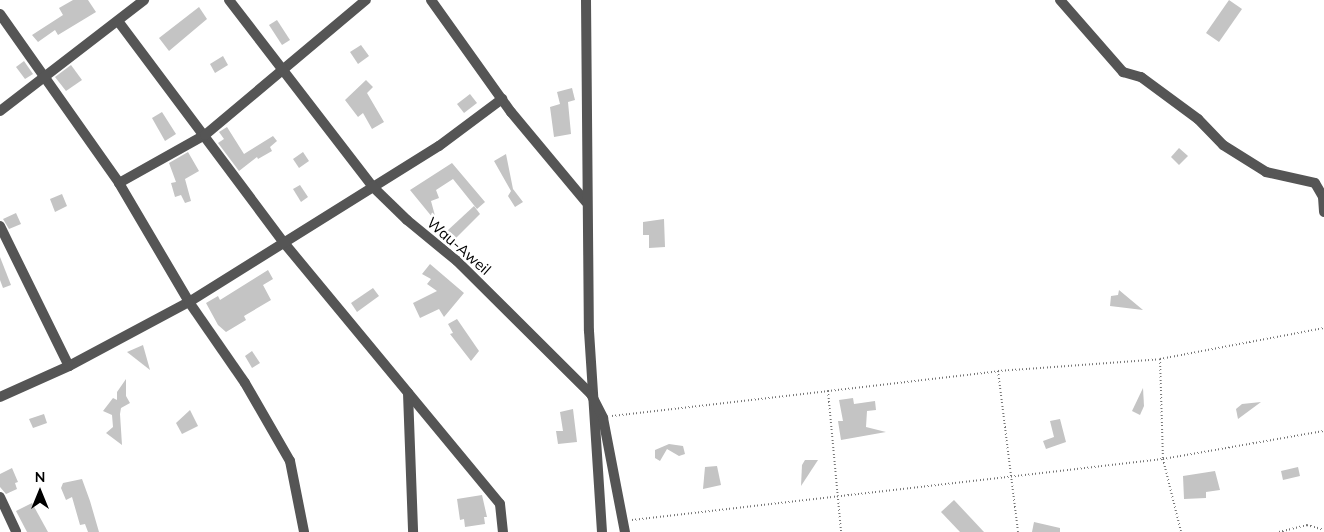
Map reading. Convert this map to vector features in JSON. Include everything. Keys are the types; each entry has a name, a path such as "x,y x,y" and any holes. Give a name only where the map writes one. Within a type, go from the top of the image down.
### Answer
{"street":[{"path":"0,111 144,0"},
{"name":"Wau-Aweil","path":"228,0 372,186 406,220 457,261 591,394 603,418 625,532"},
{"path":"119,183 205,135 366,0"},
{"path":"431,0 502,99 564,179 586,202"},
{"path":"586,0 586,202 591,394 602,532"},
{"path":"1060,0 1123,72 1141,78 1198,119 1223,146 1266,172 1316,183 1323,197 1324,212"},
{"path":"0,14 119,183 189,302 245,383 290,461 304,532"},
{"path":"118,20 285,244 500,504 503,532"},
{"path":"0,397 69,366 189,302 285,244 372,186 458,133 502,99"},
{"path":"0,226 69,366"},
{"path":"408,393 413,532"},
{"path":"0,497 16,532"}],"path":[{"path":"603,418 998,371 1160,359 1324,328"},
{"path":"1160,359 1163,459 1181,532"},
{"path":"998,371 1018,532"},
{"path":"828,391 841,532"},
{"path":"622,521 839,498 1012,475 1163,459 1324,431"},
{"path":"1279,532 1307,525 1324,530"}],"building":[{"path":"73,0 88,0 96,12 58,35 55,30 38,42 32,35 63,15 59,8"},
{"path":"1229,0 1242,9 1219,42 1206,33"},
{"path":"199,7 207,19 169,51 159,38"},
{"path":"277,20 290,40 282,45 269,25"},
{"path":"361,45 369,56 358,64 350,52"},
{"path":"223,56 228,65 215,73 210,64"},
{"path":"24,61 33,74 25,79 16,67"},
{"path":"71,65 82,80 66,91 55,77"},
{"path":"366,80 373,87 367,93 384,122 372,129 363,113 358,117 345,100"},
{"path":"572,88 575,100 568,102 571,134 554,137 550,107 560,104 557,92"},
{"path":"470,94 477,103 464,113 457,104"},
{"path":"162,112 176,134 165,141 152,118"},
{"path":"227,127 244,154 273,136 277,141 270,147 272,151 258,159 257,157 239,171 218,143 224,139 219,132"},
{"path":"1179,148 1188,156 1179,165 1171,157"},
{"path":"188,152 199,171 185,179 191,201 185,203 181,195 175,197 171,183 176,182 169,163"},
{"path":"303,152 309,161 299,168 293,159"},
{"path":"506,154 513,189 523,202 515,207 508,196 511,191 494,161"},
{"path":"452,163 485,202 477,209 453,179 436,190 439,198 431,201 437,223 410,190"},
{"path":"300,185 308,197 301,202 293,189"},
{"path":"62,194 67,206 55,212 50,199"},
{"path":"474,206 480,214 455,239 447,231"},
{"path":"16,213 21,224 9,229 3,219"},
{"path":"664,219 665,247 649,248 649,235 643,235 643,222"},
{"path":"0,257 11,285 3,288 0,280"},
{"path":"430,264 464,293 444,317 439,309 420,318 413,303 437,291 427,284 431,279 422,274"},
{"path":"268,270 273,279 263,285 271,300 244,316 246,320 226,332 218,325 206,303 218,296 220,300"},
{"path":"373,288 379,296 357,312 351,303"},
{"path":"1119,290 1143,310 1110,306 1111,296 1118,295"},
{"path":"457,319 479,351 471,361 450,334 453,333 448,324"},
{"path":"143,345 150,370 127,352"},
{"path":"252,351 260,363 252,368 245,356"},
{"path":"126,379 126,396 130,403 121,408 122,445 106,433 113,427 112,415 103,411 113,398 117,400 117,392"},
{"path":"1143,388 1144,406 1140,415 1132,411"},
{"path":"853,398 854,404 875,401 876,410 867,411 866,427 886,432 841,440 838,421 843,421 839,400"},
{"path":"1261,402 1238,419 1236,409 1242,404"},
{"path":"573,409 577,442 558,444 556,431 563,431 560,412"},
{"path":"190,410 198,426 182,434 176,423"},
{"path":"44,414 47,423 33,428 29,419"},
{"path":"1060,419 1066,442 1046,449 1043,441 1054,437 1050,421"},
{"path":"669,444 683,446 685,454 679,456 667,449 660,461 655,458 655,450"},
{"path":"805,460 818,460 801,486 802,465"},
{"path":"717,466 721,485 703,489 705,467"},
{"path":"1298,467 1300,476 1283,480 1281,471"},
{"path":"12,468 18,482 15,483 17,489 6,494 0,487 0,474"},
{"path":"1215,471 1220,490 1206,492 1206,498 1184,499 1183,476"},
{"path":"82,479 99,532 88,532 85,524 80,525 72,497 66,500 61,488 63,483"},
{"path":"482,495 487,517 484,517 485,524 465,527 464,519 460,520 457,499"},
{"path":"954,500 984,532 960,532 941,512"},
{"path":"32,503 48,532 27,532 16,511"},
{"path":"1034,522 1060,528 1060,532 1032,532"}]}
